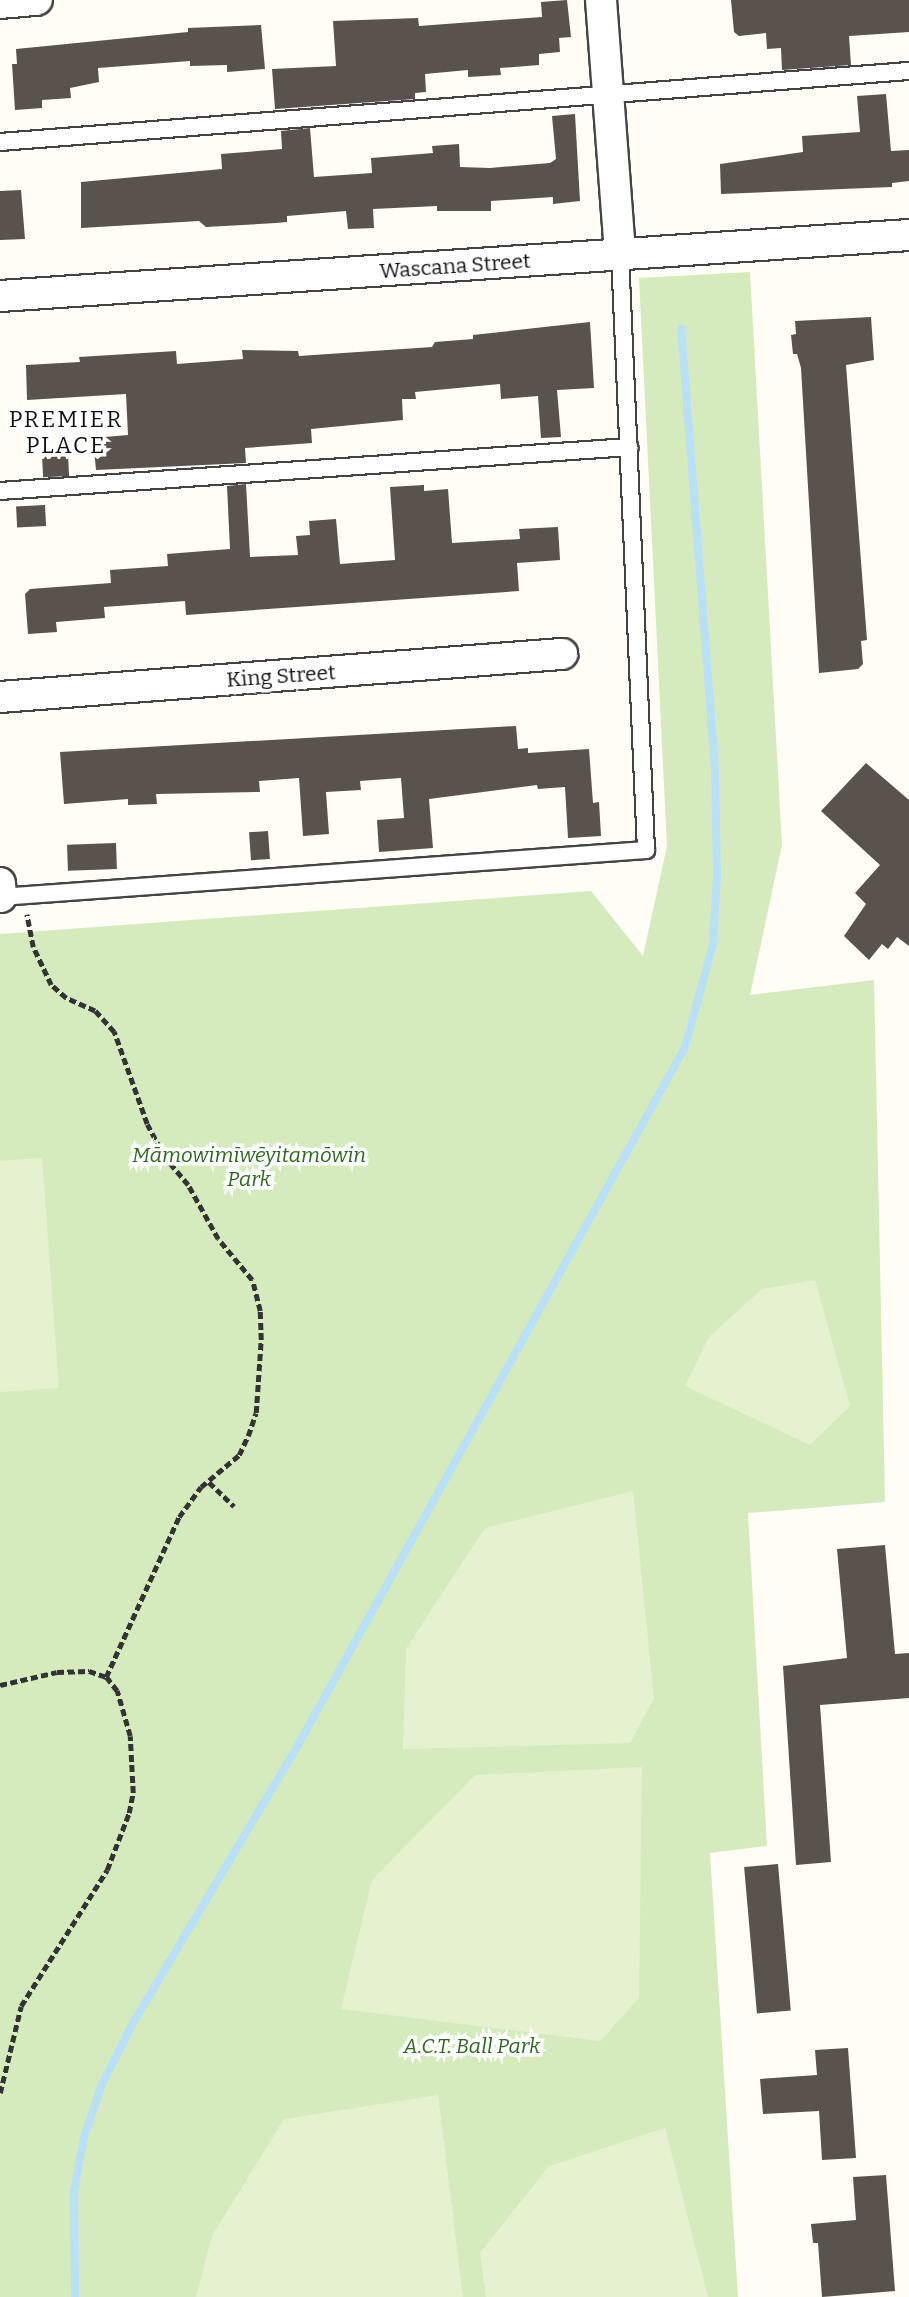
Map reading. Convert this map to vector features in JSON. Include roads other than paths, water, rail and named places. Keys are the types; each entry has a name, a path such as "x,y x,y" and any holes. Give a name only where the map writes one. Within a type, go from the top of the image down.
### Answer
{"street":[{"path":"0,3 37,0"},
{"path":"601,0 620,255"},
{"name":"Wascana Street","path":"0,296 909,234"},
{"name":"King Street","path":"0,697 562,654"},
{"path":"0,883 9,896"}],"lane":[{"path":"0,142 909,71"},
{"path":"9,896 646,850 620,255"},
{"path":"0,491 629,447"}],"waterway":[{"path":"75,2297 74,2191 84,2137 102,2084 133,2023 293,1754 685,1047 713,944 717,875 715,769 681,328"}],"district":[{"name":"PREMIER PLACE","path":"66,432"}],"park label":[{"name":"Māmowimīwēyitamōwin Park","path":"249,1167"},
{"name":"A.C.T. Ball Park","path":"472,2046"}]}
